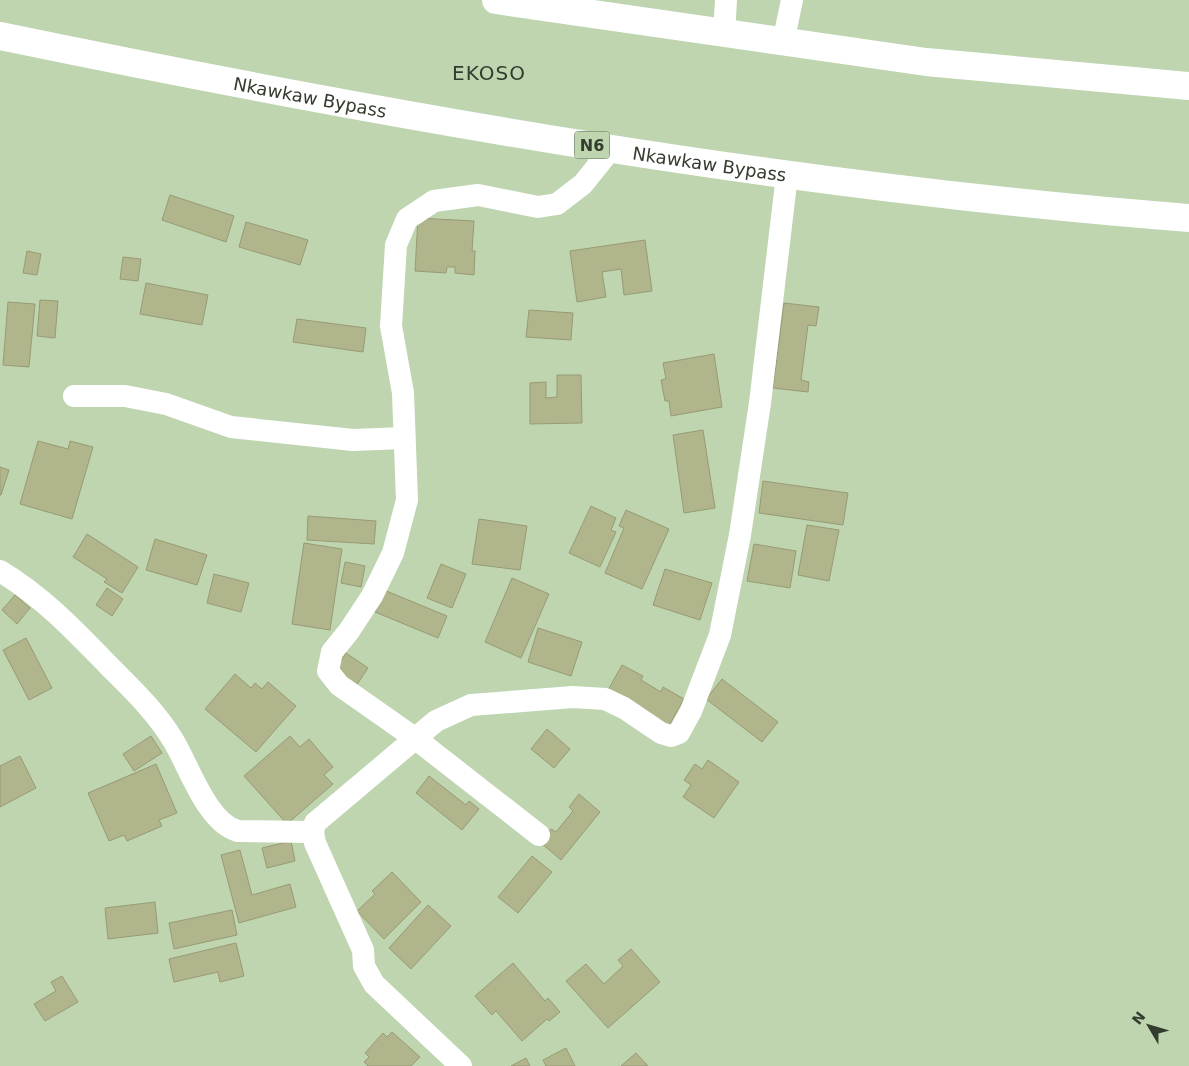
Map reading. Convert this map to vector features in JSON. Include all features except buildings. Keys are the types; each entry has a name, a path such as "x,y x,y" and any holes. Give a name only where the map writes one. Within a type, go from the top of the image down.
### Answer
{"highway":[{"path":"496,0 783,43 926,62 1189,86"},
{"name":"Nkawkaw Bypass","path":"0,36 192,75 611,149 787,175 1037,205 1189,218"}],"street":[{"path":"724,34 726,0"},
{"path":"783,43 792,0"},
{"path":"539,835 416,739 339,685 328,671 332,652 349,631 372,596 393,553 407,500 403,393 391,326 396,245 408,219 434,201 478,195 538,207 557,204 583,184 611,149"},
{"path":"461,1066 374,984 364,966 363,950 315,843 313,832 315,823 436,721 471,705 574,697 605,699 624,708 661,734 671,736 679,733 690,711 720,634 736,553 760,403 787,175"},
{"path":"74,396 125,396 166,404 231,427 353,440 404,438"},
{"path":"0,571 55,610 155,714 174,742 210,807 230,829 238,831 313,832"}],"district":[{"name":"EKOSO","path":"489,73"}]}
